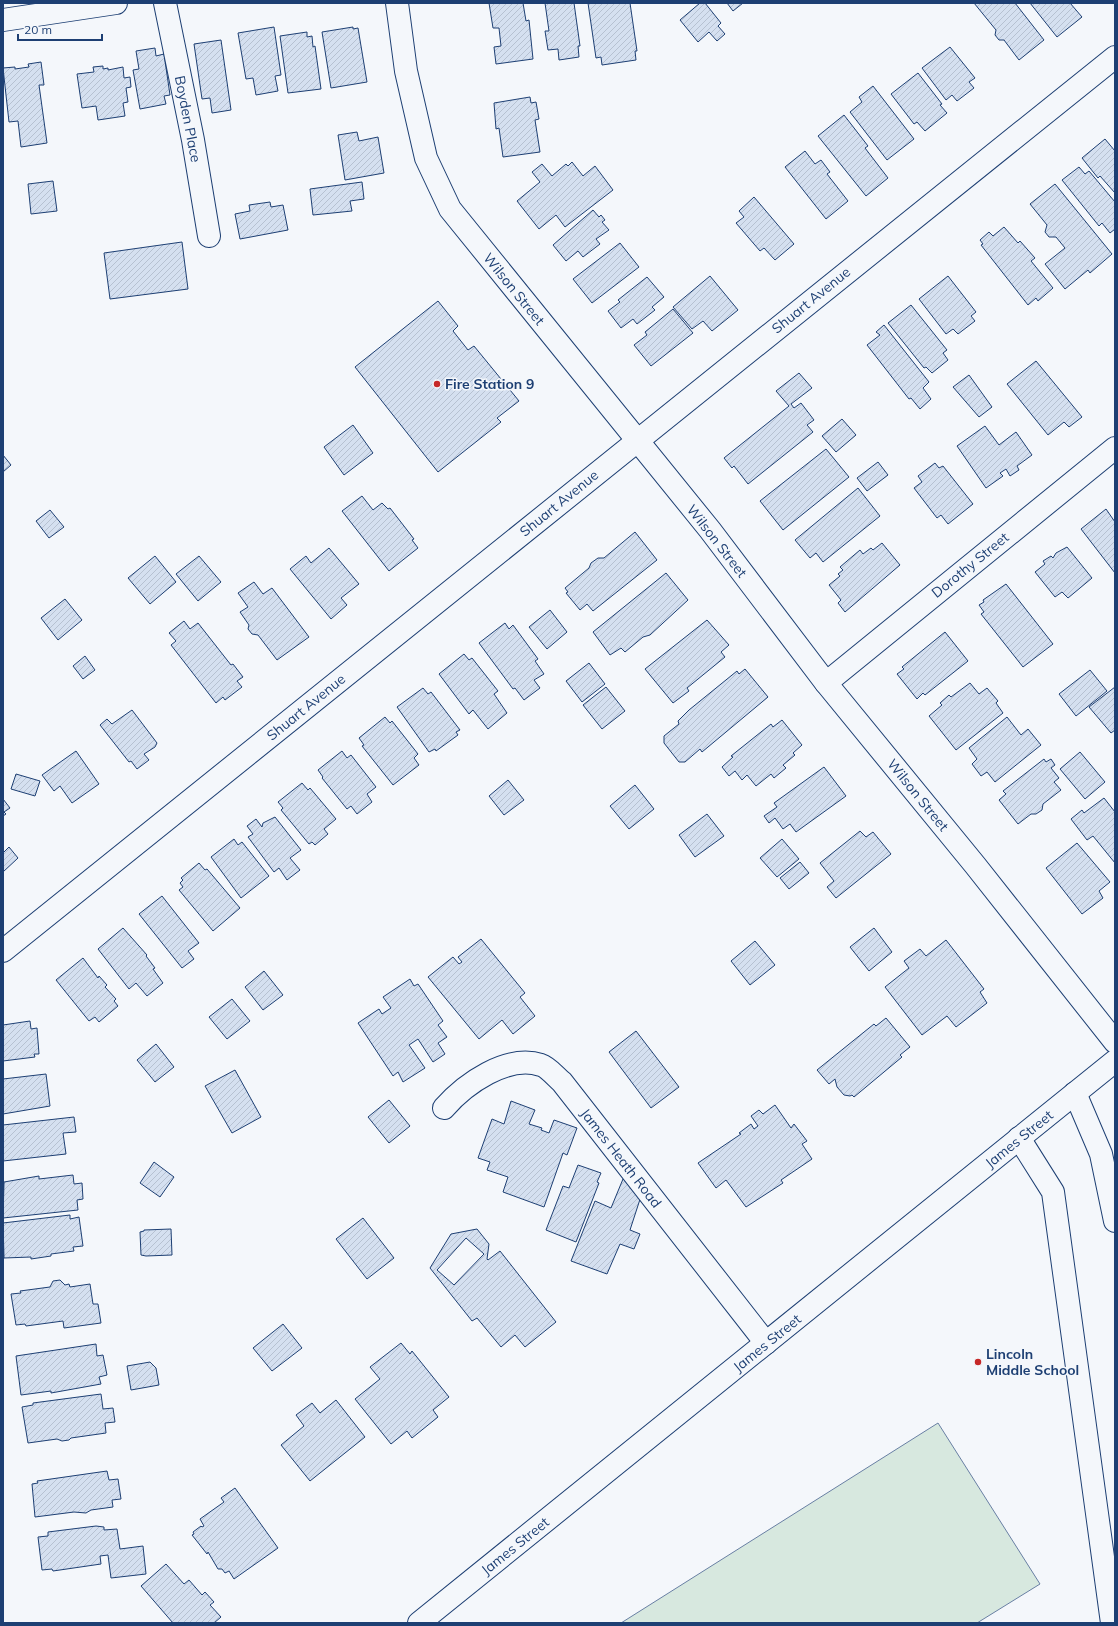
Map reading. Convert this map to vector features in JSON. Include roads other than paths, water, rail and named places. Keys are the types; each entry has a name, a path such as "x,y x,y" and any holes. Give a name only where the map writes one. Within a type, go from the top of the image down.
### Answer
{"street":[{"path":"3,20 116,3"},
{"name":"Boyden Place","path":"165,3 193,140 209,236"},
{"name":"Wilson Street","path":"397,3 406,71 426,158 450,210 710,530 826,683 975,865 1115,1042"},
{"name":"Shuart Avenue","path":"3,951 1115,57"},
{"name":"Dorothy Street","path":"826,683 1115,448"},
{"name":"James Heath Road","path":"444,1108 456,1094 483,1075 522,1061 542,1065 562,1082 766,1344"},
{"name":"James Street","path":"419,1623 1115,1061"},
{"path":"1075,1093 1101,1154 1115,1221"},
{"path":"1019,1138 1053,1192 1113,1614"}],"place":[{"name":"Fire Station 9","path":"437,384"},
{"name":"Lincoln Middle School","path":"978,1362"}]}
